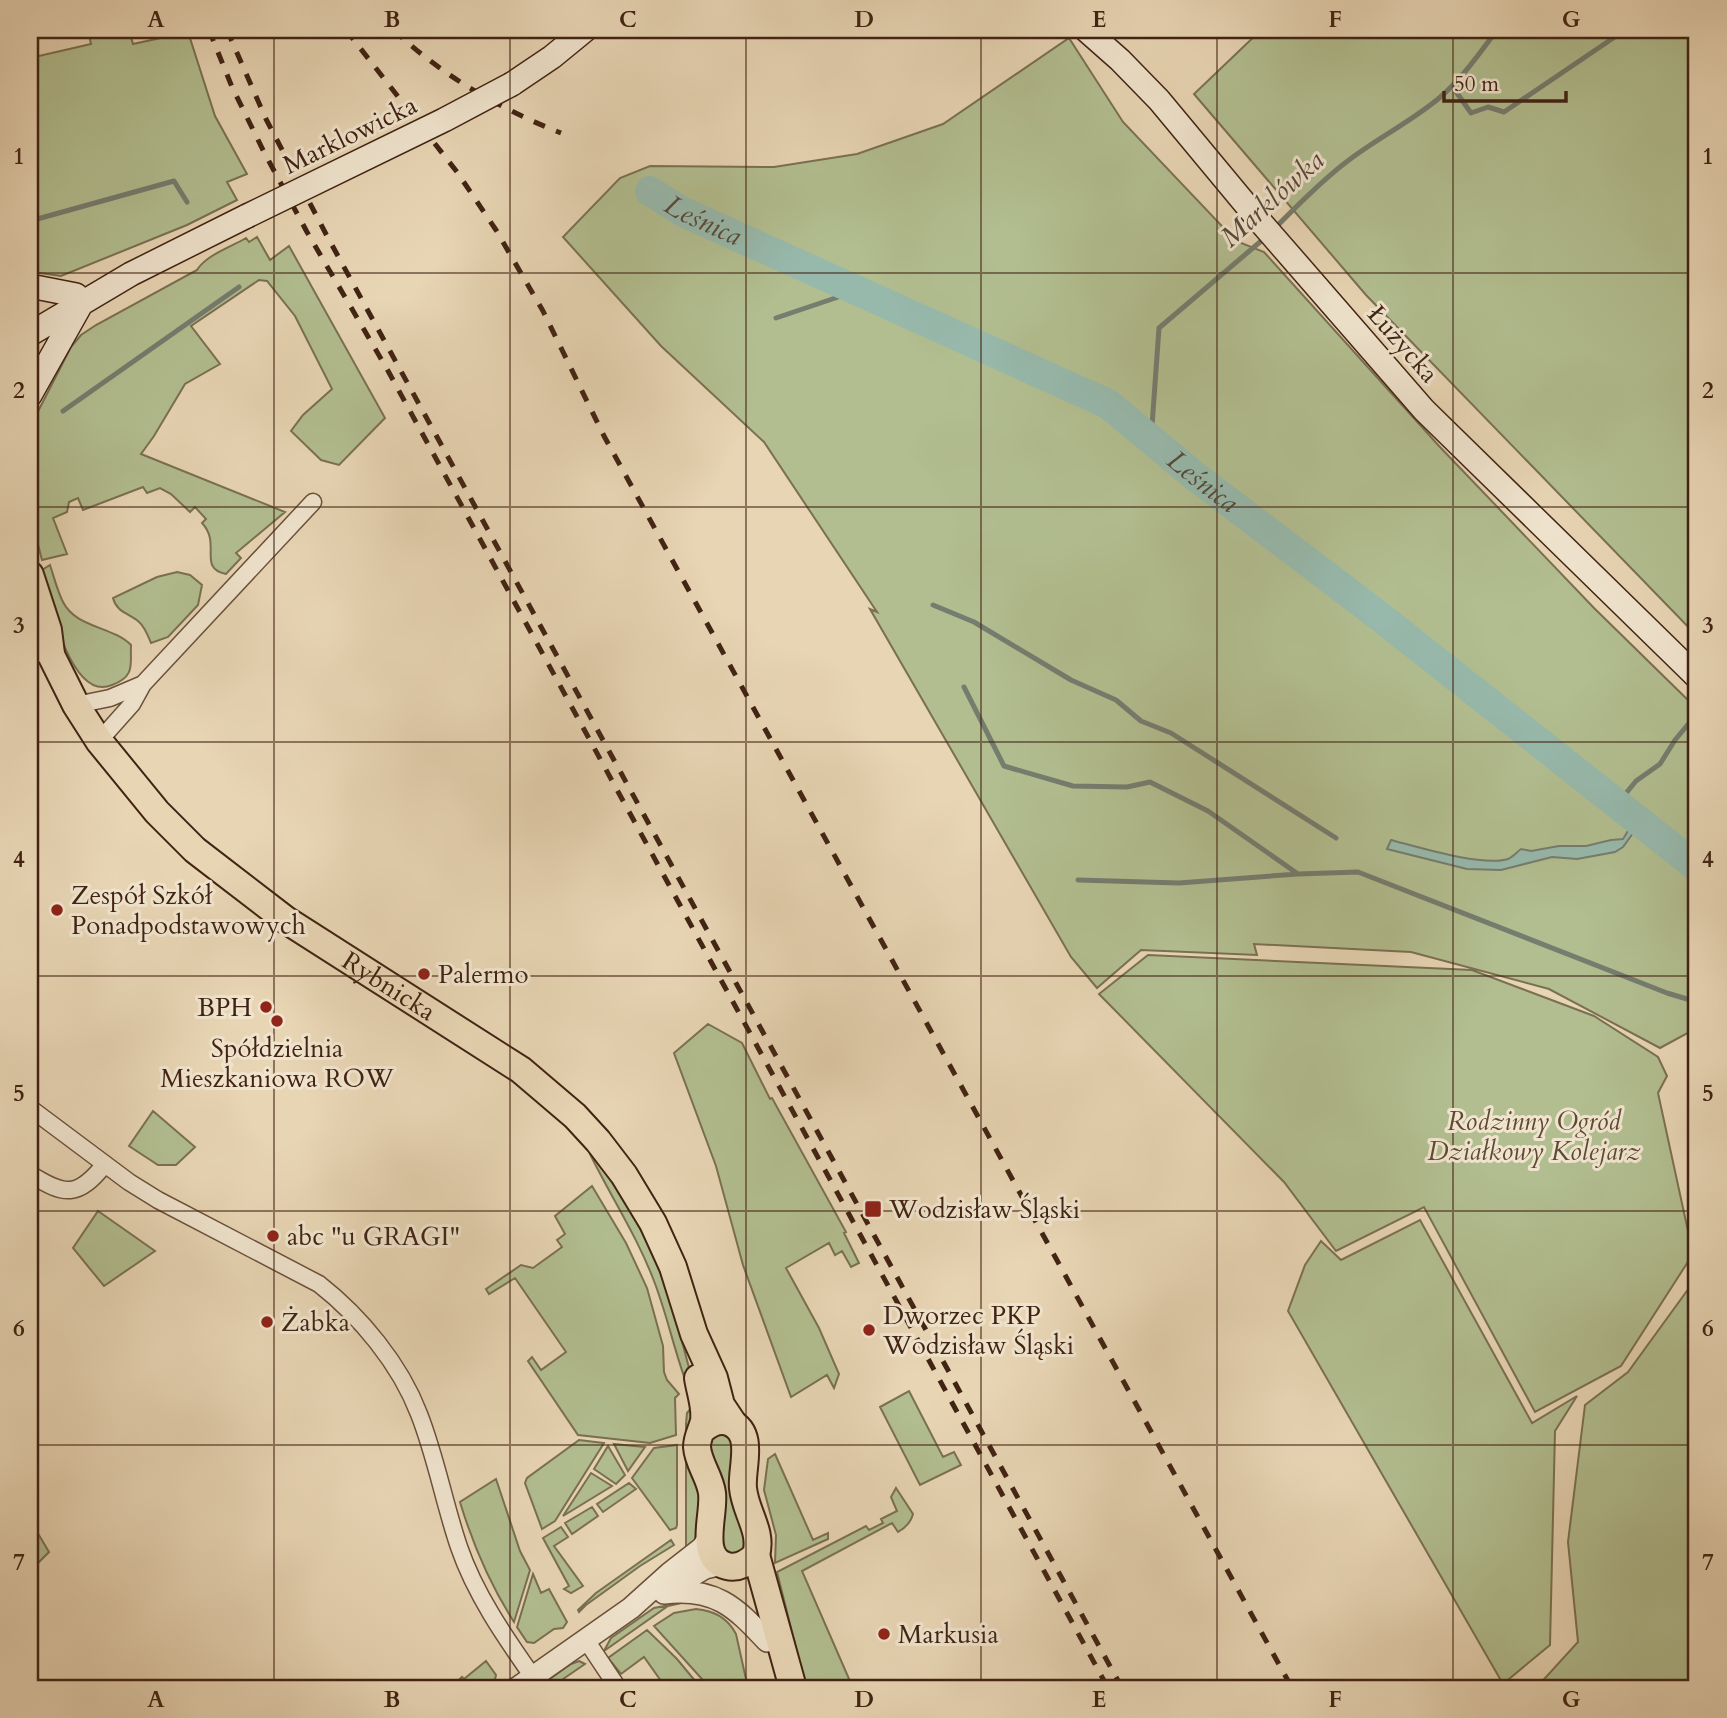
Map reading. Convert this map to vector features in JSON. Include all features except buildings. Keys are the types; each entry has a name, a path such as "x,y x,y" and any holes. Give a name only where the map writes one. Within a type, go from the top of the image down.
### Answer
{"main road":[{"name":"Łużycka","path":"1086,30 1159,100 1279,244 1424,410 1697,677"},
{"name":"Marklowicka","path":"30,334 79,300 482,100 541,65 581,33"},
{"path":"30,286 79,300 30,395"},
{"name":"Marklowicka","path":"30,314 79,300"},
{"name":"Rybnicka","path":"30,575 48,630 51,655"},
{"name":"Rybnicka","path":"30,631 51,655 76,705 99,741 157,812 195,850 286,920 521,1070 575,1116 624,1175 653,1223 673,1267 694,1334 714,1378 725,1413 745,1441 743,1487 748,1512 759,1539 757,1566 772,1606 793,1688"},
{"name":"Rybnicka","path":"694,1334 698,1381 704,1409 697,1451 710,1482 713,1502 709,1538"},
{"path":"702,1430 718,1421 733,1423"},
{"path":"709,1538 712,1554 748,1588 780,1688"},
{"path":"725,1566 743,1565 756,1555"}],"street":[{"path":"99,741 132,704 143,684 313,502"},
{"path":"76,705 110,698 143,684"},
{"path":"30,1108 104,1164 158,1200 319,1284 338,1299 372,1337 400,1375 419,1411 459,1548 525,1683 631,1608 702,1548 709,1538"},
{"path":"30,1174 51,1188 68,1191 91,1181 104,1164"},
{"path":"631,1608 664,1593 705,1568 725,1566"},
{"path":"664,1593 694,1592 721,1599 738,1611 767,1641"},
{"path":"586,1640 618,1688"}],"green space":[{"path":"88,30 129,30 133,44 188,32 215,116 247,174 227,182 237,200 187,225 61,276 33,272 30,270 30,58 91,44"},
{"path":"1261,30 1697,30 1697,636 1366,295 1194,94"},
{"path":"1069,38 1123,122 1236,241 1264,252 1439,446 1594,608 1694,706 1692,709 1697,715 1697,1028 1660,1048 1549,989 1411,952 1254,944 1257,955 1141,950 1097,988 1071,957 870,609 877,612 764,442 661,346 563,237 620,178 650,166 774,167 857,154 943,124"},
{"path":"257,237 270,260 289,246 385,418 339,465 321,460 291,431 303,415 332,389 295,316 267,281 259,280 191,326 220,364 185,384 141,454 285,512 236,553 241,558 226,574 217,571 211,561 210,539 202,523 206,519 195,507 190,512 171,494 160,488 147,493 143,487 83,510 78,498 69,502 67,512 53,518 67,554 42,560 30,513 30,427 71,347 81,335 96,325 197,270 213,256 246,238 249,242"},
{"path":"50,565 63,602 69,611 131,645 131,664 125,678 112,685 97,686 84,678 73,663 56,623 45,583 42,570"},
{"path":"177,572 190,575 202,585 198,605 168,637 151,643 141,624 120,610 113,598 157,577"},
{"name":"Rodzinny Ogród Działkowy Kolejarz","path":"1148,955 1472,970 1594,1016 1658,1057 1667,1076 1658,1093 1693,1254 1621,1366 1535,1412 1424,1207 1336,1251 1284,1182 1099,994"},
{"path":"708,1024 742,1043 770,1099 772,1098 846,1232 844,1233 859,1263 851,1267 842,1251 835,1255 829,1243 786,1268 819,1328 839,1374 834,1388 827,1375 791,1397 743,1265 716,1166 674,1053"},
{"path":"153,1111 195,1147 176,1165 158,1165 129,1146"},
{"path":"592,1153 626,1204 653,1254 674,1312 695,1391 689,1390 647,1264 590,1154"},
{"path":"592,1186 626,1243 647,1288 663,1346 664,1372 679,1394 675,1398 676,1435 650,1443 578,1435 528,1361 532,1357 541,1370 566,1352 515,1278 489,1294 486,1289 521,1265 533,1268 562,1247 557,1240 565,1234 555,1216"},
{"path":"98,1211 155,1251 104,1286 73,1248"},
{"path":"1420,1220 1532,1423 1577,1396 1555,1431 1550,1645 1503,1684 1288,1311 1305,1265 1321,1241 1341,1260"},
{"path":"1697,1277 1697,1688 1536,1688 1578,1642 1568,1542 1585,1405 1628,1372"},
{"path":"909,1391 943,1457 954,1452 961,1465 920,1485 880,1407"},
{"path":"693,1406 703,1482 696,1544 686,1548 686,1424 687,1413"},
{"path":"721,1433 731,1437 745,1546 734,1555 724,1549 709,1447 710,1440"},
{"path":"579,1440 604,1443 555,1521 542,1529 525,1483 527,1478"},
{"path":"614,1444 645,1447 628,1471"},
{"path":"677,1445 677,1525 670,1530 632,1478 654,1448"},
{"path":"608,1446 625,1475 616,1484 594,1469"},
{"path":"775,1454 813,1540 828,1533 828,1539 775,1563 776,1535 764,1490 768,1459"},
{"path":"591,1473 612,1486 563,1516"},
{"path":"496,1479 520,1551 530,1570 514,1622 482,1564 460,1502"},
{"path":"629,1483 636,1489 603,1512 597,1504"},
{"path":"896,1488 913,1514 905,1527 898,1532 892,1523 802,1571 853,1688 806,1688 777,1572 866,1526 869,1530 883,1523 881,1519 897,1511 891,1497"},
{"path":"592,1507 598,1516 572,1534 565,1523"},
{"path":"30,1520 49,1552 30,1571"},
{"path":"561,1527 568,1537 554,1546 583,1586 571,1593 564,1589 569,1586 543,1538"},
{"path":"671,1540 674,1545 640,1566 579,1612 596,1593"},
{"path":"533,1574 541,1593 549,1589 567,1622 563,1628 554,1629 534,1643 527,1642 517,1627"},
{"path":"686,1602 668,1606 604,1651 611,1638 654,1608"},
{"path":"696,1609 719,1616 736,1634 748,1688 710,1688 654,1626 674,1613"},
{"path":"647,1630 677,1659 701,1688 666,1688 644,1657 621,1674 608,1658"},
{"path":"486,1661 496,1675 494,1684 488,1688 450,1688 462,1677 464,1679"},
{"path":"579,1661 585,1664 550,1688 537,1688 571,1664"}],"shaded area":[{"path":"1636,818 1641,822 1623,847 1615,852 1577,859 1552,857 1501,870 1467,869 1387,849 1391,840 1450,855 1497,861 1510,858 1521,849 1531,851 1559,846 1586,846 1623,839"}],"waterway":[{"name":"Marklówka","path":"1274,229 1345,163 1446,92 1497,30"},
{"path":"1452,86 1471,113 1488,107 1504,112 1625,30"},
{"path":"30,221 174,181 187,202"},
{"name":"Leśnica","path":"650,191 681,211 1108,404 1196,477 1374,612 1697,867"},
{"name":"Marklówka","path":"1151,440 1159,328 1267,236"},
{"path":"63,411 239,287"},
{"path":"776,318 856,291"},
{"path":"933,605 974,622 1071,680 1116,700 1141,721 1171,733 1336,838"},
{"path":"964,687 1004,766 1073,786 1127,787 1150,782 1208,811 1298,874 1358,872 1667,993 1697,1002"},
{"path":"1618,803 1636,781 1660,764 1695,716"},
{"path":"1078,880 1179,883 1298,874"}],"railway":[{"path":"209,30 232,87 307,232 387,369 1108,1688"},
{"path":"227,30 266,119 327,236 1122,1688"},
{"path":"346,30 457,172 496,230 543,311 604,436 1292,1688"},
{"path":"394,30 431,62 472,89 561,133"}],"place":[{"name":"Zespół Szkół Ponadpodstawowych","path":"57,910"},
{"name":"Palermo","path":"424,974"},
{"name":"BPH","path":"266,1007"},
{"name":"Spółdzielnia Mieszkaniowa ROW","path":"277,1021"},
{"name":"Wodzisław Śląski","path":"873,1209"},
{"name":"abc \"u GRAGI\"","path":"273,1236"},
{"name":"Żabka","path":"267,1322"},
{"name":"Dworzec PKP Wodzisław Śląski","path":"869,1330"},
{"name":"Markusia","path":"884,1634"}]}
